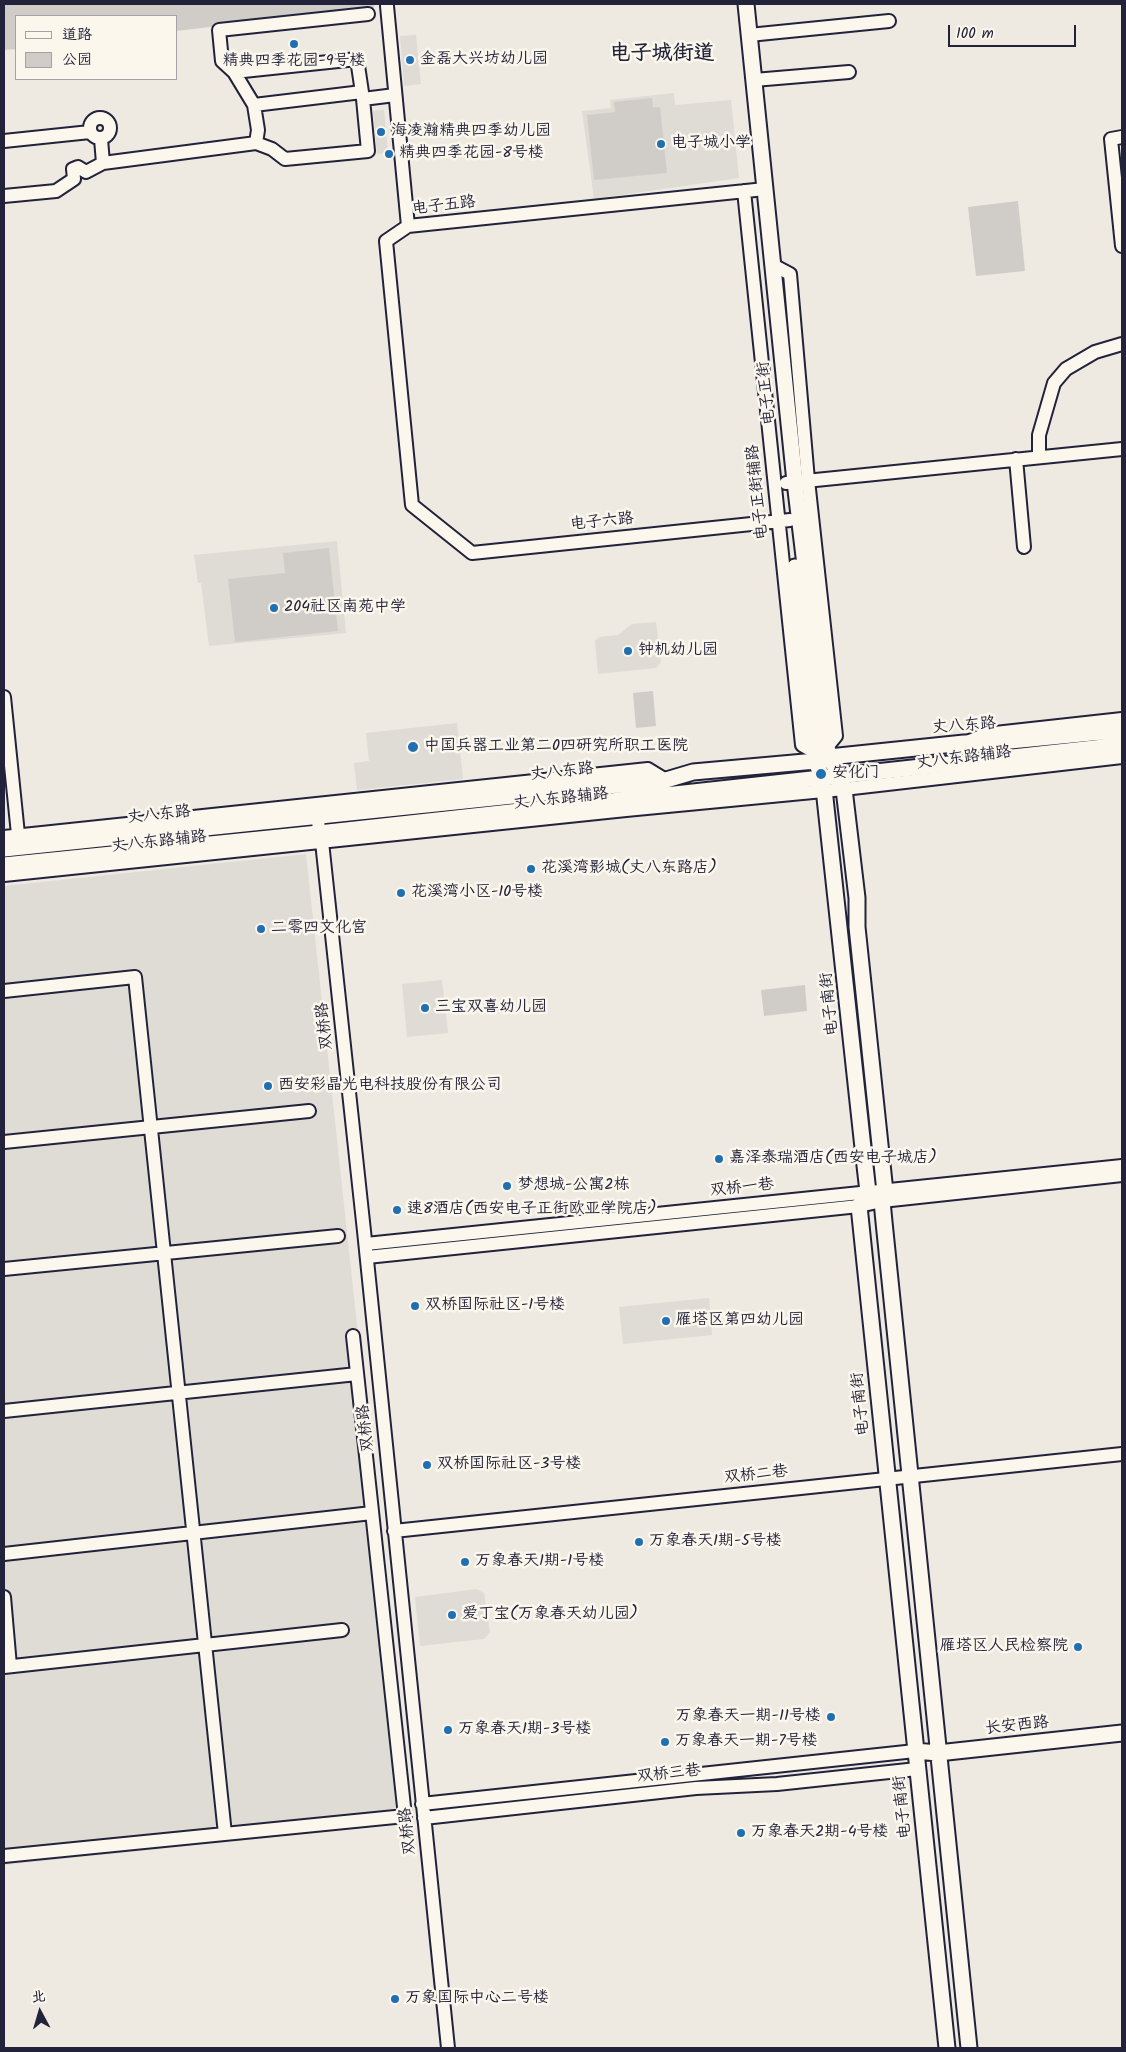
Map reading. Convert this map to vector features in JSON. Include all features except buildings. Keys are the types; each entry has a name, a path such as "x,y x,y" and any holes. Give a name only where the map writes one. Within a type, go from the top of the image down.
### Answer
{"main road":[{"name":"电子正街","path":"736,4 755,190 796,481 784,521 822,754 842,783"},
{"name":"电子正街","path":"746,4 754,80 755,190 773,264 822,754"},
{"name":"丈八东路","path":"319,824 586,782 666,780 693,772 822,754 964,743 990,743 1122,730"},
{"name":"丈八东路","path":"4,865 20,855 319,824 823,785 1122,745"},
{"name":"电子南街","path":"822,754 823,785 868,1192"},
{"name":"电子南街","path":"842,783 857,898 857,927 910,1476 969,2048"},
{"name":"丈八东路","path":"4,849 20,855"},
{"path":"859,1206 868,1192"},
{"name":"电子南街","path":"859,1206 947,2048"},
{"name":"长安西路","path":"917,1769 938,1757 1122,1733"},
{"name":"长安西路","path":"915,1750 938,1757 1122,1742"}],"street":[{"path":"387,6 408,226"},
{"path":"256,143 258,130 254,105 234,72 222,61 220,30 368,14"},
{"path":"749,35 889,21"},
{"path":"4,196 56,191 74,179 74,169 78,167 86,172 103,163 256,143 272,149 285,159 368,151 363,95 357,58 234,72"},
{"path":"754,80 849,72"},
{"path":"254,105 363,95 395,95"},
{"path":"4,141 95,135 103,163"},
{"path":"1122,137 1111,139 1122,246"},
{"name":"电子五路","path":"429,519 412,505 386,241 408,226 755,190"},
{"name":"电子正街辅路","path":"755,190 784,521"},
{"path":"1039,457 1041,427 1054,383 1066,370 1094,352 1122,344"},
{"path":"796,481 1122,449"},
{"path":"1016,459 1024,547"},
{"name":"电子六路","path":"429,519 472,553 784,521"},
{"path":"4,697 20,855"},
{"name":"丈八东路辅路","path":"964,743 986,734 1122,719"},
{"name":"丈八东路辅路","path":"842,783 1122,757"},
{"name":"丈八东路辅路","path":"4,875 20,855 319,824"},
{"name":"双桥路","path":"319,824 366,1244 448,2048"},
{"name":"丈八东路辅路","path":"4,838 20,855"},
{"path":"4,991 134,978 225,1834"},
{"path":"4,1142 309,1111"},
{"name":"双桥一巷","path":"367,1257 859,1206 884,1197 1122,1166"},
{"name":"双桥一巷","path":"366,1244 868,1192 884,1197 1122,1175"},
{"path":"4,1269 338,1236"},
{"path":"4,1856 405,1816 353,1336"},
{"path":"4,1411 357,1374"},
{"name":"双桥二巷","path":"394,1531 1122,1454"},
{"path":"4,1554 372,1513"},
{"path":"4,1597 7,1666 342,1630"},
{"name":"双桥三巷","path":"422,1804 915,1750"},
{"name":"双桥三巷","path":"424,1818 696,1788 777,1784 917,1769"}],"shaded area":[{"name":"金磊大兴坊幼儿园","path":"416,35 421,84 404,86 400,36"},
{"name":"电子城小学","path":"674,93 675,105 731,100 739,178 594,199 582,111 611,108 610,100"},
{"name":"海凌瀚精典四季幼儿园","path":"384,110 388,153 377,154 373,111"},
{"name":"204社区南苑中学","path":"337,541 346,633 209,646 201,583 198,583 194,555"},
{"name":"钟机幼儿园","path":"656,622 661,662 656,668 598,674 595,641 599,637 618,635 632,624"},
{"name":"中国兵器工业第二0四研究所职工医院","path":"457,723 463,779 357,790 354,763 369,761 366,733"},
{"path":"306,854 411,1823 4,1865 4,886"},
{"name":"三宝双喜幼儿园","path":"442,980 448,1033 407,1037 402,984"},
{"name":"雁塔区第四幼儿园","path":"709,1298 712,1335 623,1344 619,1307"},
{"name":"爱丁宝(万象春天幼儿园)","path":"477,1589 484,1593 490,1632 484,1639 420,1646 415,1597"}],"green space":[{"path":"4,4 374,4 374,8 178,31 178,15 15,15 15,49 4,50"},
{"path":"652,98 653,107 660,107 667,173 594,180 587,115 615,112 614,102"},
{"path":"1018,201 1025,271 976,276 968,207"},
{"path":"329,548 338,631 235,642 228,579 285,573 283,553"},
{"path":"653,691 656,726 636,728 633,693"},
{"path":"805,985 807,1011 764,1016 761,990"}],"place":[{"name":"精典四季花园-9号楼","path":"294,44"},
{"name":"金磊大兴坊幼儿园","path":"410,60"},
{"name":"海凌瀚精典四季幼儿园","path":"381,132"},
{"name":"电子城小学","path":"661,144"},
{"name":"精典四季花园-8号楼","path":"389,154"},
{"name":"204社区南苑中学","path":"274,608"},
{"name":"钟机幼儿园","path":"628,651"},
{"name":"中国兵器工业第二0四研究所职工医院","path":"413,747"},
{"name":"安化门","path":"821,774"},
{"name":"花溪湾影城(丈八东路店)","path":"531,869"},
{"name":"花溪湾小区-10号楼","path":"401,893"},
{"name":"二零四文化宫","path":"261,929"},
{"name":"三宝双喜幼儿园","path":"425,1008"},
{"name":"西安彩晶光电科技股份有限公司","path":"268,1086"},
{"name":"嘉泽泰瑞酒店(西安电子城店)","path":"719,1159"},
{"name":"梦想城-公寓2栋","path":"507,1186"},
{"name":"速8酒店(西安电子正街欧亚学院店)","path":"397,1210"},
{"name":"双桥国际社区-1号楼","path":"415,1306"},
{"name":"雁塔区第四幼儿园","path":"666,1321"},
{"name":"双桥国际社区-3号楼","path":"427,1465"},
{"name":"万象春天1期-5号楼","path":"639,1542"},
{"name":"万象春天1期-1号楼","path":"465,1562"},
{"name":"爱丁宝(万象春天幼儿园)","path":"452,1615"},
{"name":"雁塔区人民检察院","path":"1078,1647"},
{"name":"万象春天一期-11号楼","path":"831,1717"},
{"name":"万象春天1期-3号楼","path":"448,1730"},
{"name":"万象春天一期-7号楼","path":"665,1742"},
{"name":"万象春天2期-4号楼","path":"741,1833"},
{"name":"万象国际中心二号楼","path":"395,1999"}],"district":[{"name":"电子城街道","path":"662,55"}]}
